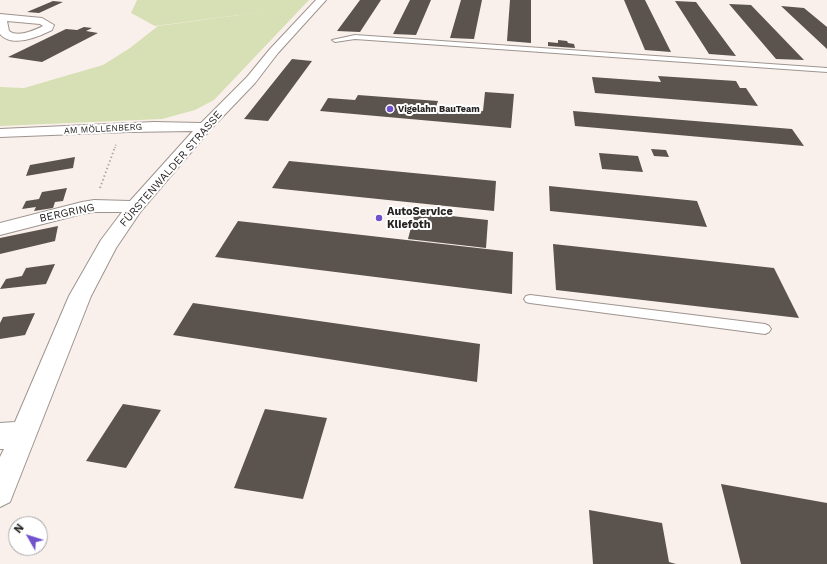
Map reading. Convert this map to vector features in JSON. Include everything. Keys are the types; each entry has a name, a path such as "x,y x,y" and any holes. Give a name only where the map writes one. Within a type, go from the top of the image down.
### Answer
{"street":[{"name":"FÜRSTENWALDER STRASSE","path":"0,492 11,435 80,296 108,244 135,207 205,127 247,85 274,51 321,0"},
{"name":"AM MÖLLENBERG","path":"0,133 178,126 205,127"},
{"name":"BERGRING","path":"0,229 94,206 135,207"}],"lane":[{"path":"335,40 362,38 827,70"},
{"path":"530,299 765,329"}],"path":[{"path":"94,206 121,128"}],"green space":[{"path":"137,0 309,0 214,100 195,110 162,119 0,126 0,87 24,88 103,65 130,48 158,26 277,10 155,26 131,13"}],"building":[{"path":"360,0 381,0 360,32 337,31"},
{"path":"410,0 431,0 416,35 393,34"},
{"path":"461,0 482,0 474,39 450,38"},
{"path":"510,0 531,0 531,43 507,41"},
{"path":"624,0 645,0 671,52 645,50"},
{"path":"53,1 63,2 39,13 27,12"},
{"path":"675,1 696,2 736,56 709,54"},
{"path":"729,4 751,5 804,60 776,59"},
{"path":"781,6 804,8 827,27 827,49"},
{"path":"84,27 92,28 86,31 98,33 42,62 8,57 66,29 77,30"},
{"path":"558,40 567,41 568,43 574,44 575,48 548,46 548,42 558,43"},
{"path":"292,59 312,61 268,121 244,119"},
{"path":"658,76 736,81 740,88 746,88 758,106 595,93 592,77 661,82"},
{"name":"Vigelahn BauTeam","path":"485,92 514,94 511,128 320,111 328,98 355,100 358,95 438,101 436,107 483,111"},
{"path":"573,111 792,129 804,146 575,126"},
{"path":"651,149 666,150 669,157 654,156"},
{"path":"599,153 638,156 643,172 602,169"},
{"path":"75,157 73,168 26,176 30,165"},
{"path":"289,161 496,181 494,211 272,188"},
{"path":"549,186 697,201 707,227 550,211"},
{"path":"67,188 63,201 55,202 53,208 34,211 36,207 22,209 26,201 39,199 42,192"},
{"path":"415,212 488,220 486,248 408,239"},
{"path":"238,221 513,252 512,294 215,257"},
{"path":"58,226 55,241 0,254 0,238"},
{"path":"553,244 774,268 799,318 556,290"},
{"path":"55,264 46,284 0,289 6,279 22,276 26,268"},
{"path":"193,303 480,344 477,382 173,335"},
{"path":"35,313 25,335 0,339 0,323 3,317"},
{"path":"123,404 161,410 126,468 86,461"},
{"path":"265,409 327,418 303,499 234,488"},
{"path":"721,484 827,503 827,564 741,564"},
{"path":"589,510 662,523 669,562 676,564 593,564"}],"place":[{"name":"Vigelahn BauTeam","path":"390,109"},
{"name":"AutoService Kliefoth","path":"379,218"}]}
